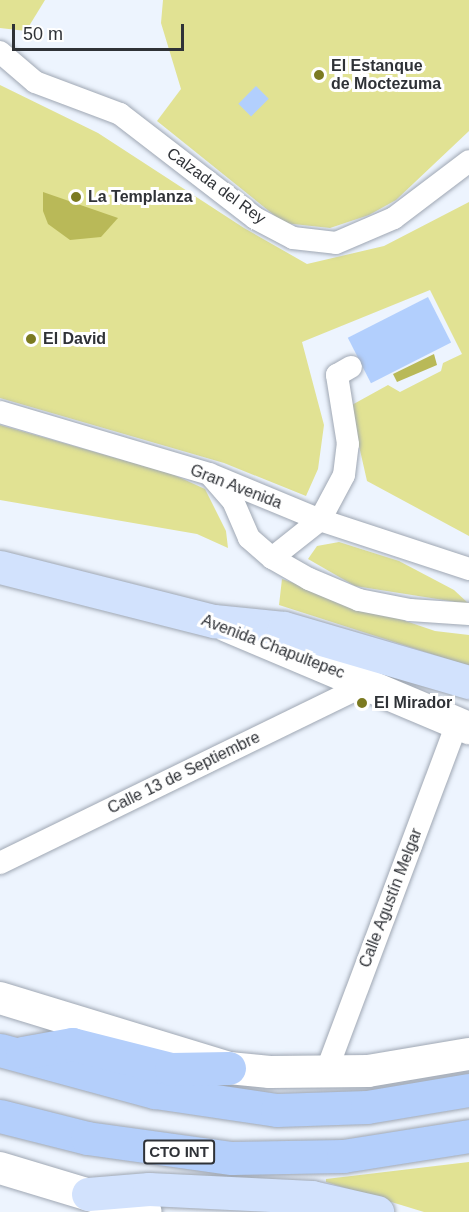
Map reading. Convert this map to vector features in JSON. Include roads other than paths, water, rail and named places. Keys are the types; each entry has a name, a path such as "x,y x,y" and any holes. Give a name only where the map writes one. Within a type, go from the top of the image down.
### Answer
{"highway":[{"path":"7,1052 72,1044 171,1069 229,1068"},
{"path":"7,1052 154,1092 277,1110 367,1107 469,1090"},
{"name":"CTO INT","path":"0,1116 87,1138 232,1158 344,1156 469,1136"}],"main road":[{"name":"Avenida Chapultepec","path":"0,567 214,621 463,726"},
{"path":"214,621 284,628 469,682"},
{"path":"0,998 229,1068 326,1072 368,1071 469,1053"},
{"path":"0,1168 146,1212"},
{"path":"88,1194 149,1189 312,1197 377,1212"}],"street":[{"name":"Calzada del Rey","path":"0,52 35,82 120,114 255,218 293,238 336,243 394,218 469,161"},
{"path":"272,558 320,520 344,475 348,444 337,375 351,367"},
{"name":"Gran Avenida","path":"0,412 209,474 320,520 469,569"},
{"path":"209,474 233,501 249,538 272,558 358,600 410,610 469,614"},
{"name":"Calle 13 de Septiembre","path":"0,863 367,684"},
{"name":"Calle Agustín Melgar","path":"326,1072 463,726"}],"place":[{"name":"El Estanque de Moctezuma","path":"319,75"},
{"name":"La Templanza","path":"76,197"},
{"name":"El David","path":"31,339"},
{"name":"El Mirador","path":"362,703"}]}
